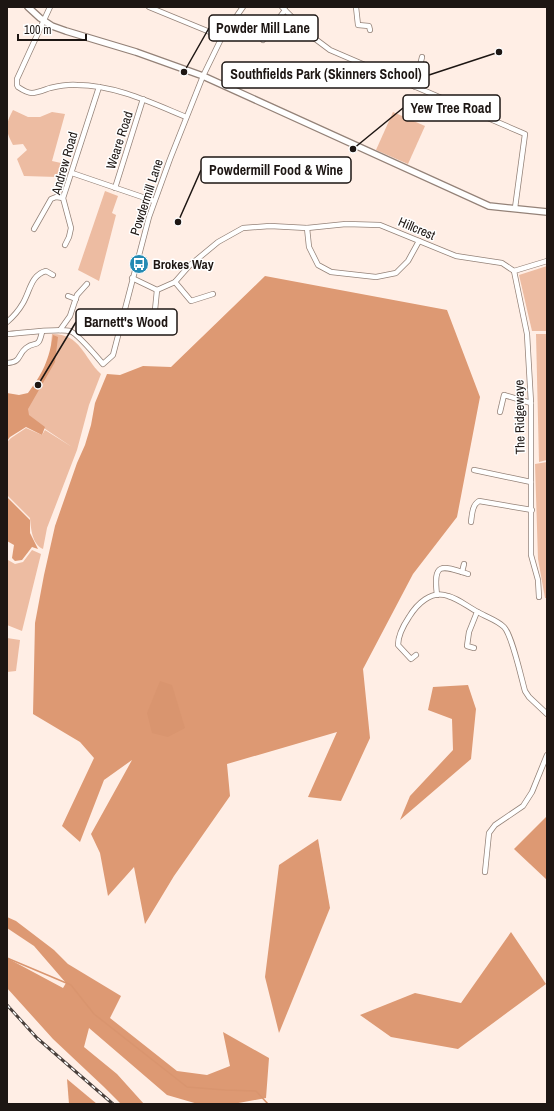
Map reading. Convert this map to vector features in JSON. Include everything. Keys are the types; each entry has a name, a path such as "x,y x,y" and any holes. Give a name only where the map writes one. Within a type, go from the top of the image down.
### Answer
{"street":[{"path":"28,7 52,26 136,52 203,76 489,206 547,212"},
{"path":"50,7 16,82 18,87 30,93 78,84 99,87 115,90 143,99 186,117"},
{"path":"148,7 222,36"},
{"name":"Powdermill Lane","path":"7,330 7,334 60,330 71,331 103,364 113,355 132,278 154,201 203,76 222,36 243,7"},
{"path":"356,7 358,25 367,25 369,26 370,30"},
{"path":"263,40 284,9 310,35 330,50 525,134 515,208"},
{"path":"415,87 422,57"},
{"name":"Andrew Road","path":"65,244 69,237 71,228 63,198 99,87"},
{"name":"Weare Road","path":"115,188 143,99"},
{"path":"72,173 154,201"},
{"path":"34,229 51,199 56,197 63,198"},
{"name":"Hillcrest","path":"307,228 346,224 380,225 456,256 502,263 514,272"},
{"path":"132,278 157,290 175,282 189,266 218,242 243,228 270,226 307,228 309,247 318,265 331,272 376,277 396,273 408,262 419,241"},
{"path":"514,272 547,261"},
{"path":"42,266 44,271"},
{"path":"7,322 16,314 24,302 38,274 46,271 53,275"},
{"name":"The Ridgewaye","path":"514,272 527,334 531,403 531,555 538,580 538,597"},
{"path":"175,282 191,301 213,294"},
{"path":"60,330 70,316 77,294 87,284"},
{"path":"153,330 157,290"},
{"path":"68,296 76,299"},
{"path":"7,363 13,362 20,358 25,348 37,344 40,341 42,332"},
{"path":"500,412 504,395 531,403"},
{"path":"474,470 531,482"},
{"path":"471,522 474,506 479,501 532,510"},
{"path":"462,572 464,564"},
{"path":"437,595 435,580 438,571 441,568 448,568 468,574"},
{"path":"416,655 411,659 398,645 398,639 416,606 426,599 437,595 447,595 456,599 477,612 500,623 508,632 525,691 547,714"},
{"path":"474,648 467,646 469,632 477,612"},
{"path":"485,872 489,833 495,825 523,806 532,792 547,755"}],"shaded area":[{"path":"13,110 28,117 40,117 52,112 65,114 52,161 61,163 57,177 24,176 17,159 27,150 23,144 13,145 7,131 8,120"},
{"path":"393,112 425,126 408,164 376,150"},
{"path":"105,191 118,196 112,213 116,215 99,281 78,270"},
{"path":"547,266 547,331 532,331 519,275"},
{"path":"265,276 447,310 480,397 457,517 413,574 363,669 370,738 341,801 308,797 337,732 227,764 230,796 174,876 145,924 134,867 108,896 100,853 91,834 132,760 104,780 80,842 62,826 94,758 80,742 33,714 35,623 55,526 77,463 85,445 91,425 95,403 107,374 120,375 143,366 171,367"},
{"path":"52,334 62,335 76,342 101,374 89,405 77,450 47,528 43,549 36,544 34,540 30,518 7,495 7,442 26,428 42,435 45,430 72,447 20,412 49,366"},
{"path":"536,334 547,334 547,460 539,462"},
{"path":"53,335 58,337 55,362 28,409 29,415 45,427 42,435 26,427 10,437 7,441 7,393 19,395 28,393 45,366 50,352"},
{"path":"547,462 547,598 545,598 538,559 535,464"},
{"path":"7,497 30,520 30,533 38,549 32,547 22,560 15,561 12,558 14,545 7,541"},
{"path":"32,550 41,554 22,631 7,625 7,553 8,560 15,564 23,562"},
{"path":"7,638 20,640 16,671 7,672"},
{"path":"160,681 172,685 185,728 168,737 152,733 147,713"},
{"path":"468,685 476,709 471,759 400,820 410,796 453,750 452,719 428,710 433,687"},
{"path":"547,816 547,880 514,849"},
{"path":"318,839 330,908 279,1033 265,977 279,865"},
{"path":"7,917 16,921 54,950 68,964 121,996 110,1018 177,1071 207,1075 230,1066 223,1032 269,1058 266,1098 233,1104 198,1104 167,1095 89,1028 84,1047 117,1074 144,1104 121,1104 53,1039 7,988 7,958 63,988 66,983 34,946 7,928"},
{"path":"511,932 546,984 458,1049 391,1037 360,1015 415,993 461,1003"},
{"path":"67,1079 97,1104 69,1104"}],"waterway":[{"path":"7,958 71,985 94,1014 187,1087 256,1091 268,1104"}],"railway":[{"path":"7,1005 37,1038 113,1104"}],"place":[{"name":"Southfields Park (Skinners School)","path":"499,52"},
{"name":"Powder Mill Lane","path":"184,72"},
{"name":"Yew Tree Road","path":"353,149"},
{"name":"Powdermill Food & Wine","path":"178,222"},
{"name":"Brokes Way","path":"139,264"},
{"name":"Barnett's Wood","path":"38,385"}]}
